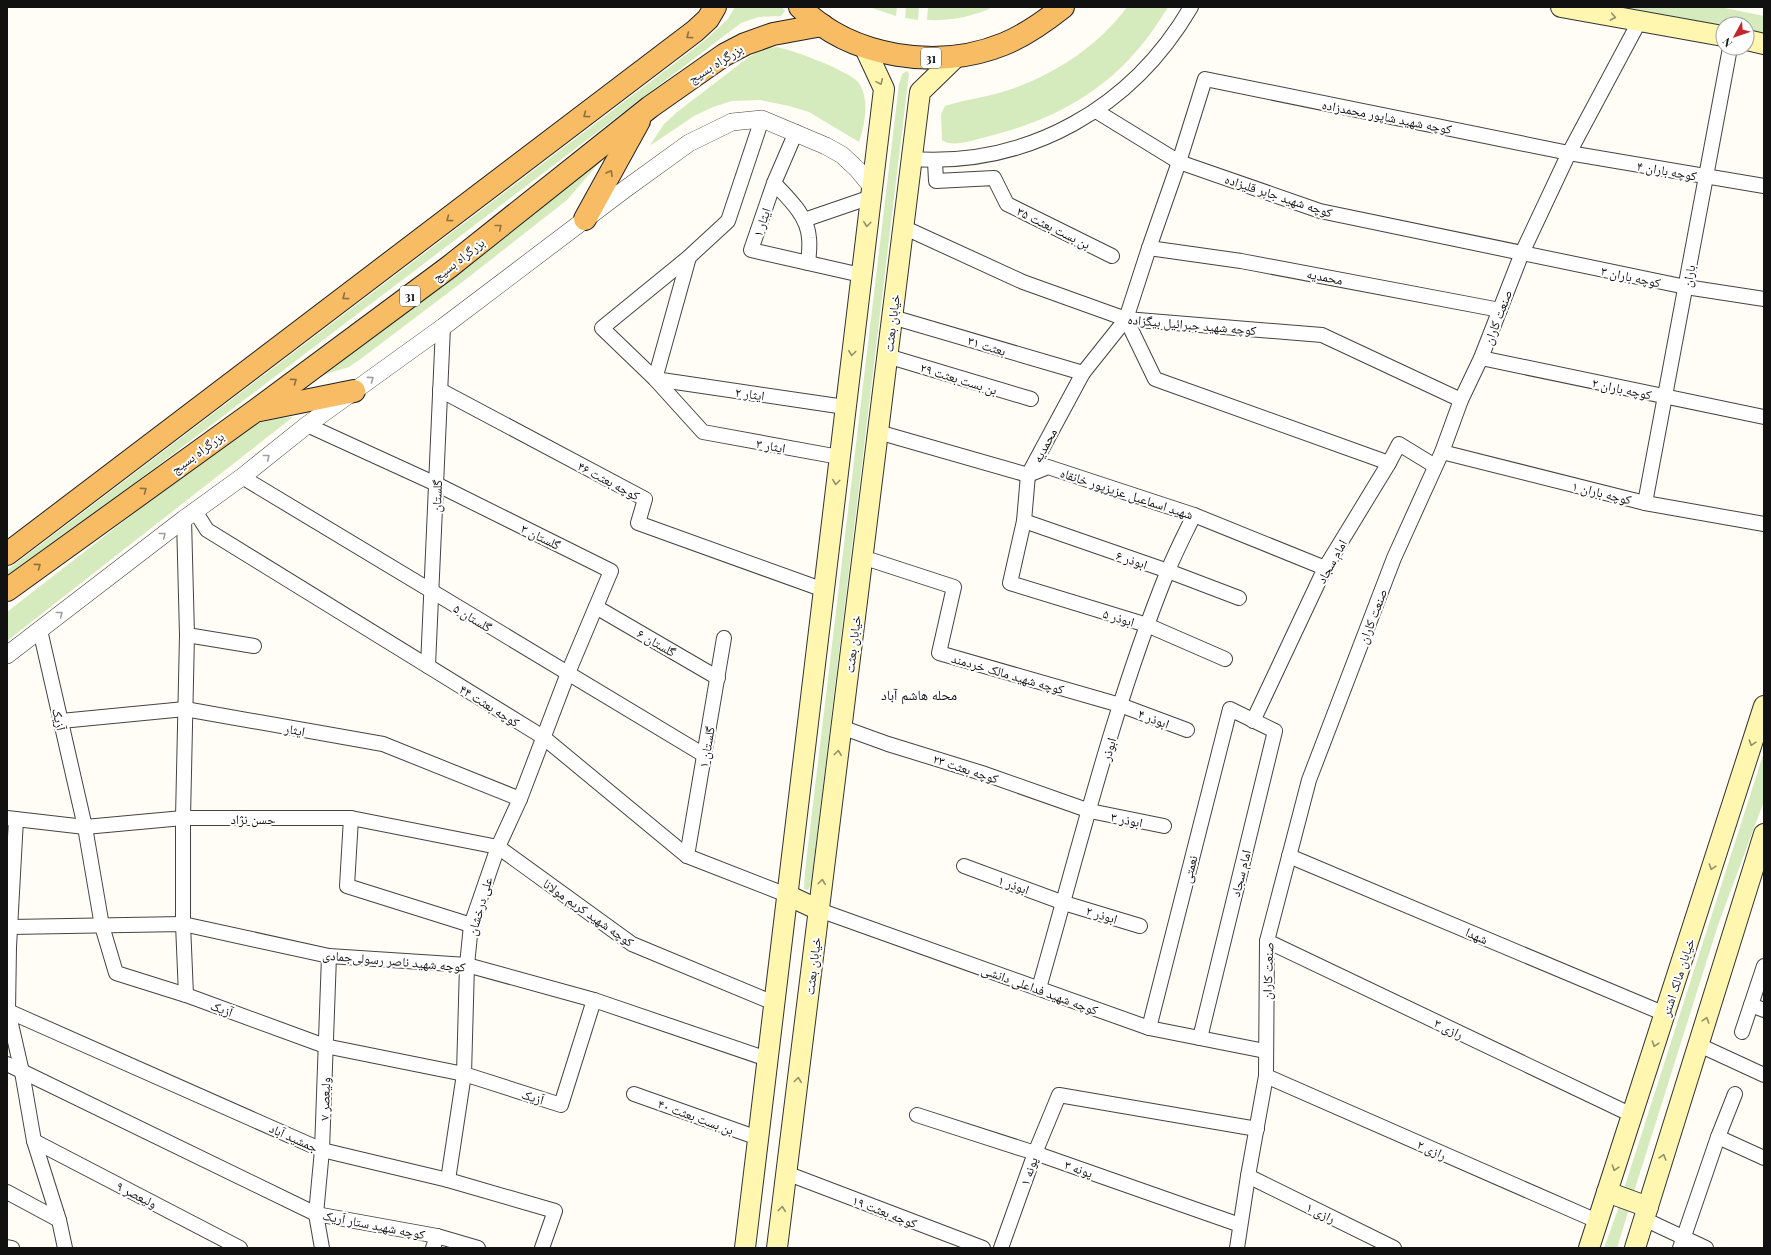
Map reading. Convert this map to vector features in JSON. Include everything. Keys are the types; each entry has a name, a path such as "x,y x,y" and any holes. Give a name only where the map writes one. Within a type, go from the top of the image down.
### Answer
{"highway":[{"path":"7,554 695,31 708,19 715,7"},
{"name":"31","path":"800,7 822,25 843,37 864,46 887,53 910,57 934,58 981,52 1010,41 1044,22 1063,7"},
{"name":"بزرگراه بسیج","path":"7,590 255,411 449,267 644,112 724,55 745,44 773,34 822,25"},
{"path":"585,220 644,112"},
{"path":"255,411 354,391"}],"main road":[{"path":"1560,7 1715,35"},
{"path":"745,1248 884,89 864,46"},
{"name":"خیابان بعثت","path":"777,1248 920,92 957,56"},
{"name":"خیابان مالک اشتر","path":"1589,1248 1764,706"},
{"path":"1635,1248 1698,1044 1761,856 1764,834"},
{"path":"787,895 819,910"},
{"path":"1607,1192 1646,1213"}],"street":[{"path":"911,159 936,160 972,158 1007,151 1041,140 1074,124 1096,110 1132,83 1157,57 1179,28 1191,7"},
{"name":"صنعت کاران","path":"1237,1248 1266,1076 1266,941 1312,773 1394,558 1442,452 1461,400 1481,358 1522,253 1569,152 1638,22"},
{"name":"باران","path":"1645,503 1666,398 1729,56"},
{"name":"کوچه شهید شاپور محمدزاده","path":"1205,79 1569,152"},
{"name":"محمدیه","path":"1028,475 1083,373 1126,319 1179,162 1205,79"},
{"name":"کوچه شهید جابر قلیزاده","path":"1096,110 1179,162 1320,211 1522,253"},
{"path":"7,655 189,515 242,477 307,425 443,327 689,143 732,122 762,119 796,132 842,155 857,169 871,192 804,220"},
{"path":"689,257 655,379 602,328 689,257 728,221 762,119"},
{"name":"ایثار ۱","path":"796,132 774,184 751,250 861,275"},
{"name":"کوچه باران ۴","path":"1569,152 1764,186"},
{"name":"بن بست بعثت ۳۵","path":"936,160 936,181 994,178 1007,204 1112,256"},
{"name":"ایثار ۱","path":"774,184 794,204 804,220 809,236 808,263"},
{"name":"کوچه شهید جبرائیل بیگزاده","path":"903,227 1023,282 1126,319 1322,335 1461,400"},
{"name":"محمدیه","path":"1149,248 1241,261 1500,310"},
{"name":"کوچه باران ۳","path":"1522,253 1686,287 1764,299"},
{"name":"بعثت ۳۱","path":"892,317 1083,373"},
{"path":"1126,319 1156,378 1389,463"},
{"name":"گلستان","path":"428,666 443,327"},
{"name":"بن بست بعثت ۲۹","path":"887,356 1031,399"},
{"name":"کوچه باران ۲","path":"1481,358 1666,398 1764,417"},
{"name":"ایثار ۲","path":"655,379 846,407"},
{"name":"ایثار ۳","path":"655,379 703,432 839,457"},
{"name":"کوچه بعثت ۴۶","path":"440,390 645,499 638,523 824,590"},
{"name":"گلستان ۳","path":"307,425 436,484 611,570 543,737"},
{"path":"878,432 1028,475 1024,522"},
{"name":"امام سجاد","path":"1253,720 1325,568 1399,444 1435,466"},
{"name":"کوچه باران ۱","path":"1442,452 1645,503 1764,524"},
{"name":"شهید اسماعیل عزیزپور خانقاه","path":"1028,475 1048,467 1194,515 1325,568"},
{"name":"گلستان ۵","path":"242,477 704,755"},
{"path":"186,995 183,818 189,515"},
{"name":"کوچه بعثت ۴۴","path":"189,515 207,530 543,737 687,856 787,895"},
{"name":"ابوذر","path":"1039,988 1120,705 1147,625 1168,571 1194,515"},
{"name":"ابوذر ۶","path":"1024,522 1168,571 1239,598"},
{"name":"ابوذر ۵","path":"1024,522 1010,583 1147,625 1225,659"},
{"name":"کوچه شهید مالک خردمند","path":"862,557 954,587 939,653 1120,705"},
{"name":"گلستان ۶","path":"596,607 718,678"},
{"name":"آزیک","path":"40,630 85,827 102,926 116,973 186,995 325,1046 464,1074 561,1105 594,1000"},
{"path":"186,635 254,646"},
{"name":"گلستان ۱","path":"687,856 724,638"},
{"name":"ابوذر ۴","path":"1120,705 1187,730"},
{"name":"ایثار","path":"61,721 185,709 383,744 520,799"},
{"name":"امام سجاد","path":"1200,1038 1275,731 1230,710"},
{"name":"نعمتی","path":"1149,1028 1230,710"},
{"name":"کوچه بعثت ۲۳","path":"841,727 888,744 985,774 1090,811"},
{"name":"علی درخشان","path":"448,1180 464,1074 467,965 471,925 498,847 520,799 543,737"},
{"name":"ابوذر ۳","path":"1090,811 1164,826"},
{"path":"12,818 10,927 8,946 8,1011 22,1072 34,1141 59,1220 65,1248"},
{"name":"حسن نژاد","path":"12,818 85,827 183,818 351,818 498,847"},
{"path":"351,818 347,886 471,925"},
{"name":"کوچه شهید کریم مولانا","path":"498,847 632,944 774,1002"},
{"name":"شهدا","path":"1289,856 1665,1014"},
{"name":"ابوذر ۱","path":"964,866 1064,903"},
{"name":"ابوذر ۲","path":"1064,903 1140,926"},
{"name":"کوچه شهید فداعلی دانشی","path":"819,910 1149,1028 1265,1051"},
{"name":"کوچه شهید ناصر رسولی‌جمادی","path":"10,927 184,924 329,956 467,965 594,1000 767,1059"},
{"name":"رازی ۳","path":"1266,941 1632,1115"},
{"name":"ولیعصر ۷","path":"322,1248 316,1214 322,1150 329,956"},
{"path":"1742,1032 1758,1008 1764,966"},
{"name":"جمشید آباد","path":"8,1011 322,1150 448,1180 555,1211 542,1248"},
{"path":"1698,1044 1764,1075"},
{"path":"7,1064 316,1214"},
{"name":"رازی ۲","path":"1266,1076 1597,1221"},
{"name":"بن بست بعثت ۴۰","path":"634,1094 758,1138"},
{"path":"1682,1243 1718,1137 1735,1094"},
{"name":"پونه ۱","path":"1001,1248 1035,1153 1059,1095 1257,1129"},
{"name":"پونه ۳","path":"917,1115 1035,1153 1240,1225"},
{"path":"1718,1137 1764,1158"},
{"name":"ولیعصر ۹","path":"34,1141 240,1248"},
{"name":"کوچه بعثت ۱۹","path":"786,1173 983,1248"},
{"name":"رازی ۱","path":"1248,1176 1394,1248"},
{"path":"7,1192 59,1220"},
{"path":"1646,1213 1682,1243 1706,1248"},
{"name":"کوچه شهید ستار آریک","path":"316,1214 435,1242 478,1248"},
{"path":"7,1247 12,1248"}],"green space":[{"path":"735,7 782,7 785,11 781,16 759,17 741,23 7,580 7,570 704,41 728,19"},
{"path":"869,7 897,7 896,16"},
{"path":"906,7 919,7 918,20 905,18"},
{"path":"928,7 993,7 969,16 952,19 927,20"},
{"path":"1127,7 1168,7 1151,33 1133,55 1113,75 1091,92 1043,119 1015,129 963,143 951,143 942,140 941,114 945,106 999,93 1017,87 1053,70 1086,49 1115,22"},
{"path":"1618,7 1720,7 1764,16 1764,34 1755,32 1755,16 1715,16 1715,25"},
{"path":"776,47 819,61 844,72 858,82 862,88 865,103 863,128 859,142 809,112 760,100 732,101 713,107 694,116 650,145 664,124 677,112 749,57 763,49"},
{"path":"907,71 909,74 811,885 808,890 804,889 805,871 899,84 902,74"},
{"path":"604,157 567,200 465,280 349,367 313,378"},
{"path":"293,417 7,641 7,612 240,431 262,422"},
{"path":"1764,752 1764,801 1718,925 1633,1195 1623,1192"},
{"path":"1620,1204 1630,1206 1617,1248 1604,1248"}],"district":[{"name":"محله هاشم آباد","path":"919,694"}]}
